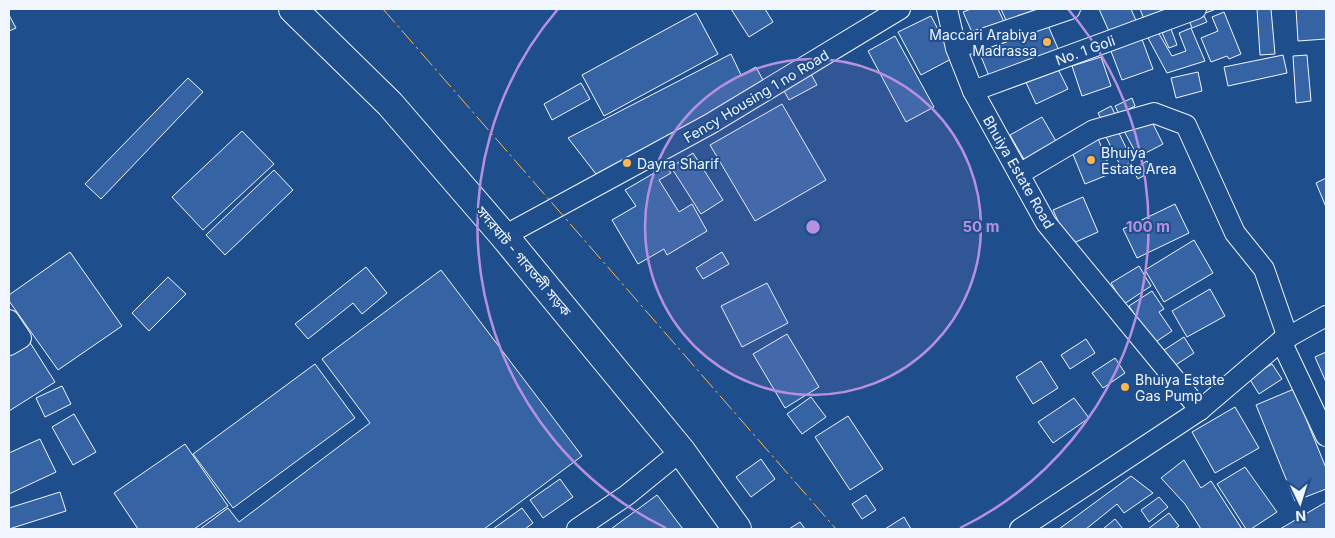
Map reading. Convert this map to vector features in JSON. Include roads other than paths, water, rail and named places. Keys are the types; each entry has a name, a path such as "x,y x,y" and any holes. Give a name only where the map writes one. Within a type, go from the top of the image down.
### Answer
{"highway":[{"name":"সদরঘাট - গাবতলী সড়ক","path":"293,9 390,104 504,236 681,452 737,529"}],"street":[{"name":"Fency Housing 1 no Road","path":"504,236 710,124 900,9"},
{"name":"Bhuiya Estate Road","path":"947,9 956,48 974,91 1046,224 1200,410"},
{"path":"956,48 1070,9"},
{"name":"No. 1 Goli","path":"974,91 1196,9"},
{"path":"1019,174 1094,130 1154,113 1186,125 1235,233 1264,269 1285,339 1326,436"},
{"path":"1020,529 1200,410 1285,339 1326,316"},
{"path":"9,320 20,338 9,346"},
{"path":"577,529 627,495 681,452"}],"place":[{"name":"Maccari Arabiya Madrassa","path":"1047,42"},
{"name":"Bhuiya Estate Area","path":"1091,160"},
{"name":"Dayra Sharif","path":"627,163"},
{"name":"Bhuiya Estate Gas Pump","path":"1125,387"}]}
